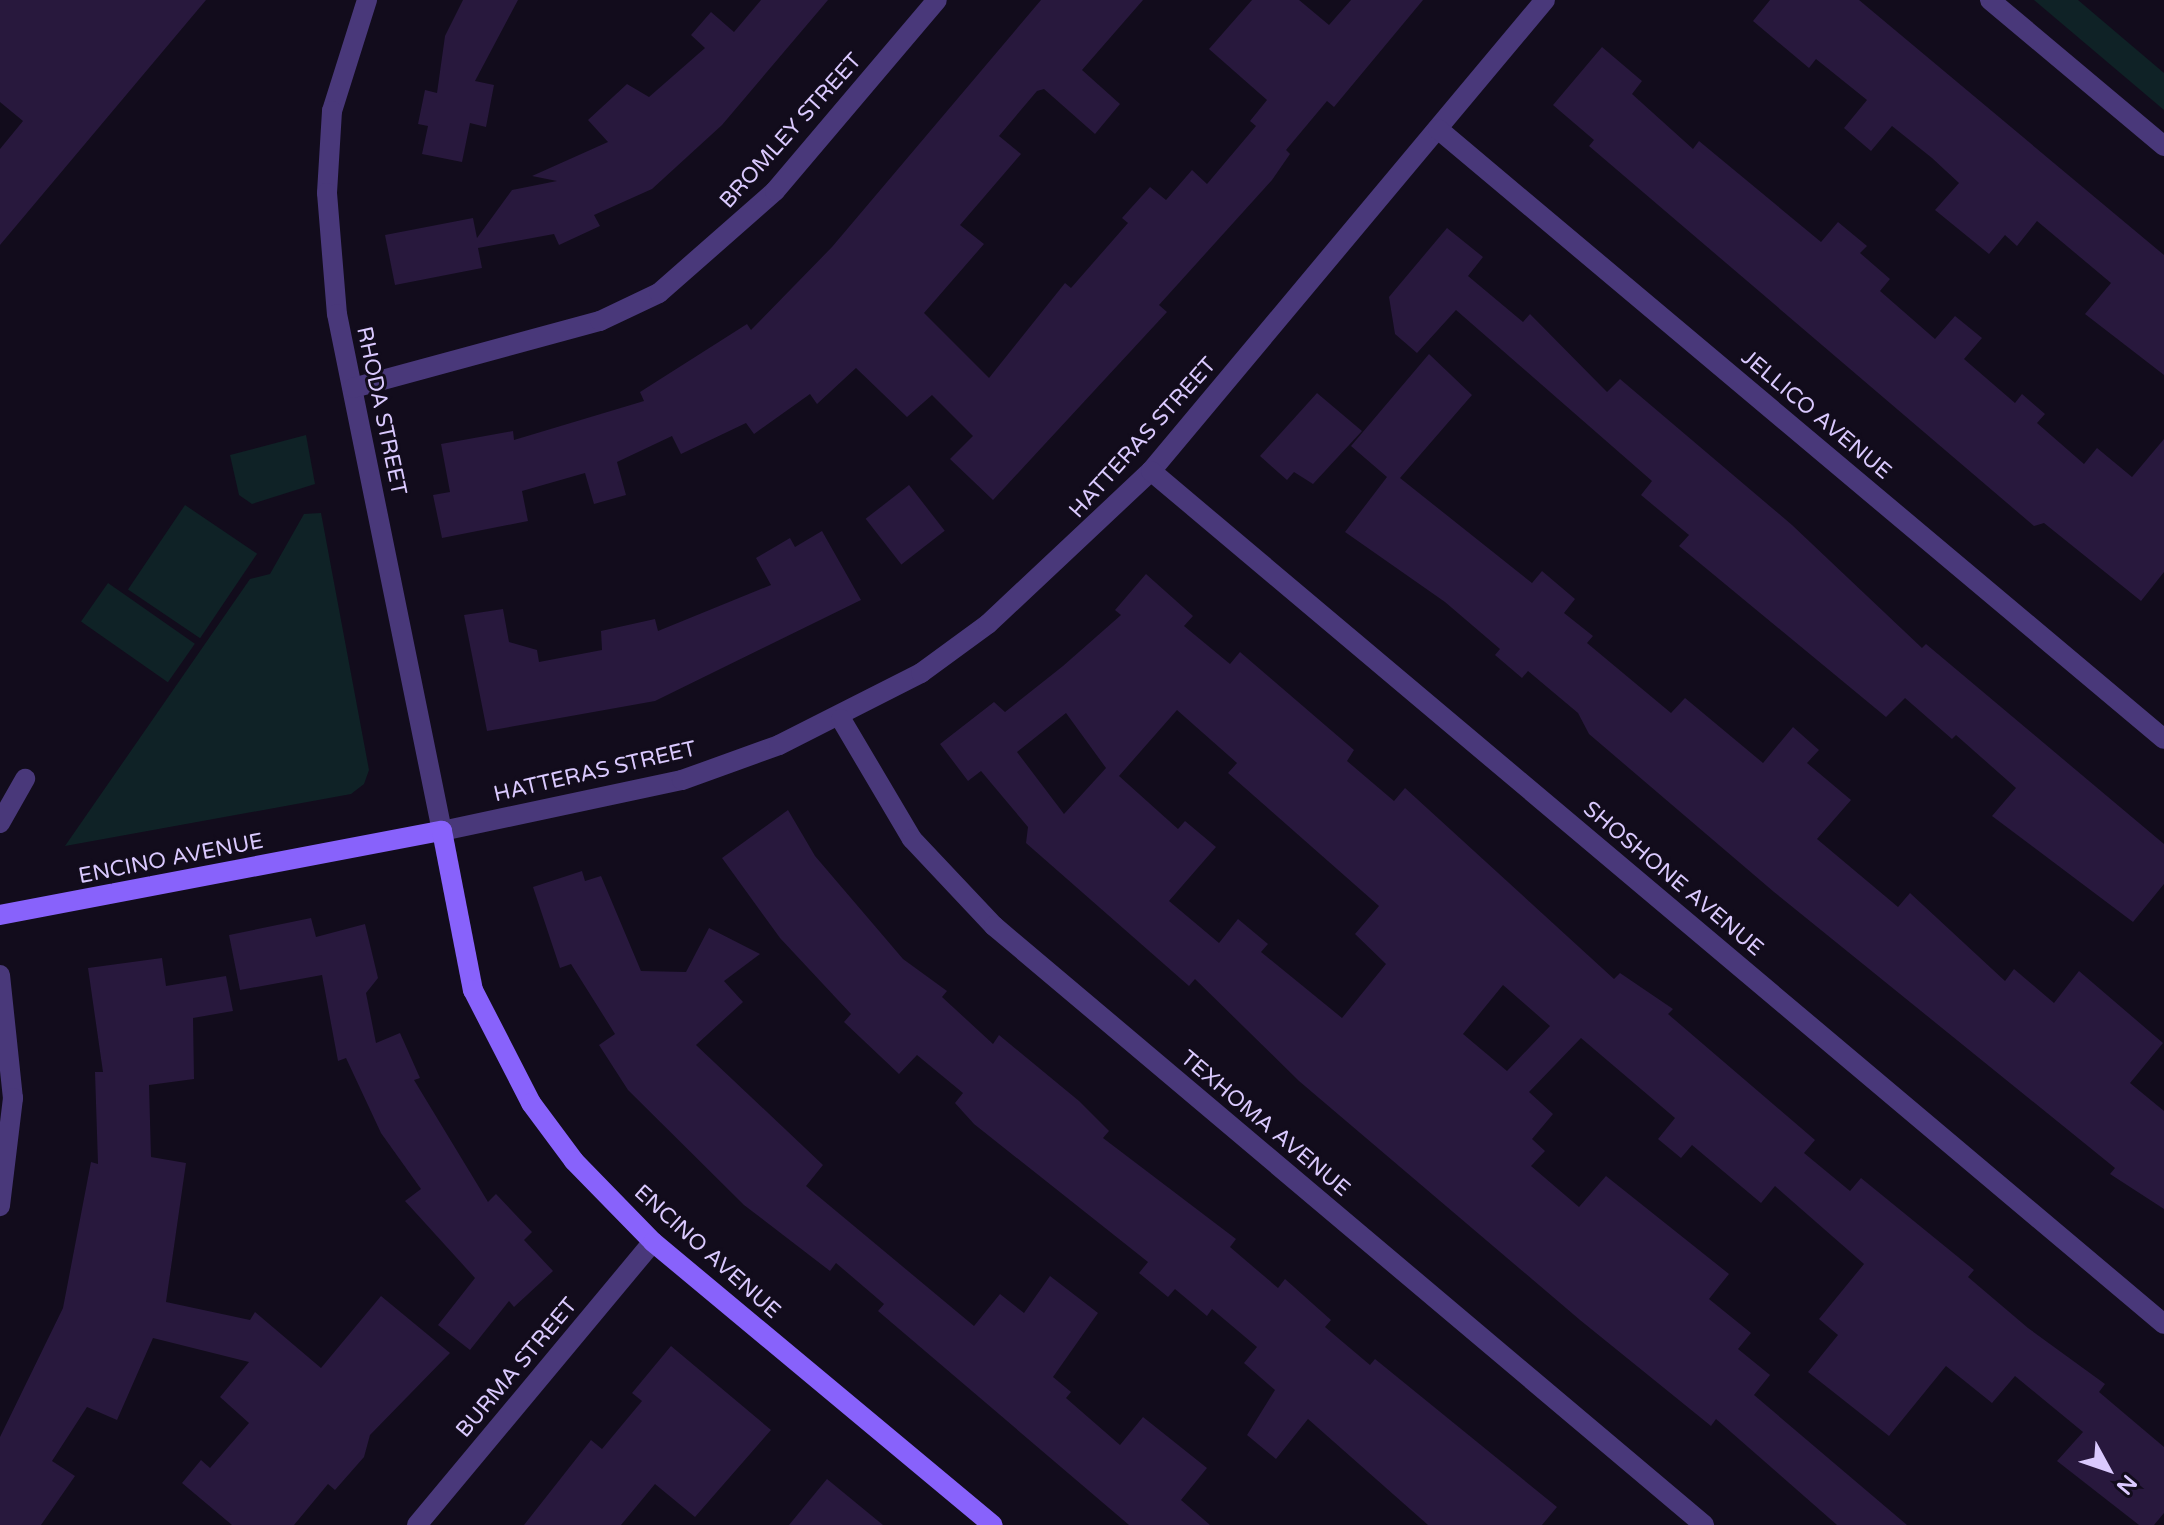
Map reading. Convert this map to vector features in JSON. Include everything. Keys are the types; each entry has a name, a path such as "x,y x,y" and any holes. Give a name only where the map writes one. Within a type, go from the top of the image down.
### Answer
{"street":[{"name":"RHODA STREET","path":"367,0 332,111 327,193 337,314 442,831"},
{"name":"BROMLEY STREET","path":"353,388 600,321 659,293 775,191 937,0"},
{"name":"HATTERAS STREET","path":"442,831 682,780 841,719 988,624 1151,471 1545,0"},
{"path":"1990,0 2164,146"},
{"name":"JELLICO AVENUE","path":"1438,129 2164,739"},
{"name":"SHOSHONE AVENUE","path":"1151,471 2164,1324"},
{"name":"TEXHOMA AVENUE","path":"841,719 912,839 994,926 1704,1525"},
{"path":"0,823 25,779"},
{"name":"ENCINO AVENUE","path":"0,915 442,831 473,990 499,1044 574,1161 653,1242 993,1525"},
{"path":"0,975 13,1098 0,1206"},
{"name":"BURMA STREET","path":"417,1525 653,1242"}],"green space":[{"path":"2034,0 2078,0 2164,73 2164,110"},
{"path":"306,435 315,484 252,504 239,495 230,455"},
{"path":"185,505 257,554 200,638 128,590"},
{"path":"321,513 369,770 364,784 351,794 65,846 250,579 270,574 304,514"},
{"path":"108,583 195,644 168,682 81,622"}],"building":[{"path":"0,0 206,0 0,245 0,149 23,121 0,102"},
{"path":"463,0 518,0 475,81 494,85 486,127 470,123 462,162 422,154 428,126 418,124 425,90 437,93 445,36"},
{"path":"761,0 828,0 722,125 652,189 594,215 600,226 559,245 554,234 478,248 482,268 395,285 385,235 473,218 477,238 512,190 557,181 532,176 608,142 588,120 627,84 649,97 705,48 691,35 711,12 734,32"},
{"path":"1041,0 1143,0 1082,70 1120,104 1095,134 1044,89 1037,91 999,136 1021,154 960,225 984,244 924,313 989,378 1065,283 1071,288 1128,223 1122,218 1150,187 1166,200 1192,170 1207,184 1256,126 1250,121 1267,100 1209,49 1252,0 1299,0 1329,25 1351,0 1423,0 1334,107 1327,101 1286,150 1290,154 1272,180 1159,305 1167,312 993,500 950,459 973,436 932,395 907,417 856,368 817,404 810,394 754,434 746,423 681,454 672,436 617,462 626,495 594,504 585,473 522,491 528,521 442,538 433,495 450,492 441,444 513,431 514,440 644,401 640,392 747,324 751,330 832,247"},
{"path":"1770,0 1859,0 2164,255 2164,375 2085,314 2111,283 2037,221 2017,246 2005,235 1989,254 1935,210 1959,183 1932,158 1892,126 1871,151 1844,128 1867,100 1816,59 1809,68 1753,21"},
{"path":"1602,47 1642,81 1632,94 1693,149 1699,141 1821,242 1838,222 1867,246 1860,253 1890,279 1880,291 1935,339 1955,316 1982,338 1964,359 2015,403 2022,394 2045,414 2037,423 2084,464 2097,448 2132,477 2164,439 2164,572 2141,601 2044,523 2034,526 1589,146 1594,140 1553,105"},
{"path":"1447,228 1483,257 1468,276 1523,322 1530,314 1607,392 1620,379 1792,525 1922,648 1926,644 2164,844 2164,884 2133,922 1992,816 2016,788 1956,735 1952,739 1905,698 1886,717 1679,546 1689,535 1641,495 1652,481 1456,310 1417,353 1395,334 1389,297"},
{"path":"1429,354 1472,395 1400,478 1532,583 1542,571 1575,599 1564,613 1593,636 1587,643 1671,713 1685,698 1763,763 1793,727 1819,750 1807,763 1851,800 1817,839 1898,907 1910,893 2005,981 2014,969 2054,1003 2079,971 2163,1043 2130,1083 2164,1111 2164,1209 2110,1174 2115,1168 1774,892 1589,734 1578,713 1528,671 1522,678 1495,655 1500,649 1445,602 1345,532 1387,477 1351,446"},
{"path":"1317,393 1362,431 1313,484 1294,472 1287,480 1260,456"},
{"path":"909,485 945,531 901,565 866,519"},
{"path":"822,531 861,600 655,701 487,731 464,615 503,609 509,642 537,650 539,662 602,650 601,631 655,619 658,631 771,585 756,558 790,538 795,547"},
{"path":"1146,574 1193,616 1184,626 1230,664 1240,652 1354,750 1347,761 1394,801 1405,788 1614,979 1620,973 1673,1009 1668,1014 1815,1140 1804,1153 1850,1191 1861,1178 1974,1270 1968,1277 2028,1328 2105,1384 2099,1392 2164,1447 2164,1513 2154,1525 2139,1525 2057,1461 2083,1432 2015,1376 1992,1403 1946,1366 1889,1436 1808,1372 1838,1335 1819,1319 1864,1264 1775,1186 1761,1203 1692,1145 1681,1158 1658,1139 1675,1118 1581,1038 1529,1092 1553,1114 1532,1139 1545,1151 1531,1166 1579,1207 1606,1176 1729,1274 1709,1299 1751,1333 1738,1349 1770,1375 1754,1395 1907,1525 1837,1525 1716,1419 1711,1426 1580,1320 1299,1081 1195,979 1189,986 1026,843 1028,827 981,771 968,781 940,744 994,702 1005,712 1121,615 1115,610","holes":["1177,710 1237,763 1228,773 1379,906 1355,934 1386,964 1342,1018 1261,952 1268,944 1238,919 1219,943 1169,901 1216,847 1185,821 1178,829 1119,776","1066,713 1106,768 1064,814 1017,752","1503,985 1550,1026 1507,1071 1463,1034"]},
{"path":"788,810 815,856 903,959 947,991 942,997 993,1044 999,1035 1079,1101 1109,1131 1103,1138 1236,1239 1230,1247 1278,1288 1285,1279 1331,1320 1325,1327 1370,1365 1375,1359 1557,1507 1542,1525 1428,1525 1308,1419 1276,1459 1247,1435 1275,1390 1244,1363 1257,1347 1212,1309 1207,1316 1175,1289 1168,1297 1139,1273 1148,1262 974,1124 955,1103 963,1093 917,1055 899,1074 844,1022 851,1014 780,938 722,858"},
{"path":"582,871 585,881 601,876 641,971 686,972 709,928 760,954 724,981 743,1002 696,1045 823,1165 806,1186 974,1326 1000,1294 1024,1313 1050,1276 1098,1313 1053,1377 1071,1392 1066,1398 1120,1445 1143,1417 1207,1468 1181,1500 1210,1525 1129,1525 878,1311 884,1304 836,1263 830,1271 744,1205 628,1090 599,1045 615,1034 571,964 560,968 533,887"},
{"path":"311,918 316,937 365,924 378,978 366,993 376,1043 400,1033 420,1078 414,1080 488,1202 496,1194 532,1232 524,1240 553,1271 514,1307 509,1301 470,1350 438,1325 475,1278 405,1201 421,1189 381,1133 346,1058 338,1061 322,975 240,990 229,935"},
{"path":"162,958 166,986 226,976 233,1011 193,1018 194,1079 149,1085 151,1157 186,1163 166,1302 250,1320 255,1312 321,1368 381,1296 450,1353 370,1435 364,1457 335,1490 328,1484 294,1525 232,1525 182,1483 201,1460 210,1468 249,1423 220,1397 249,1362 153,1338 117,1420 87,1407 52,1461 75,1476 41,1525 0,1525 0,1437 63,1308 91,1162 98,1164 95,1072 103,1072 88,968"},
{"path":"671,1346 771,1430 695,1517 655,1484 621,1525 524,1525 591,1440 602,1449 642,1401 632,1393"},
{"path":"827,1479 883,1525 789,1525"}]}
